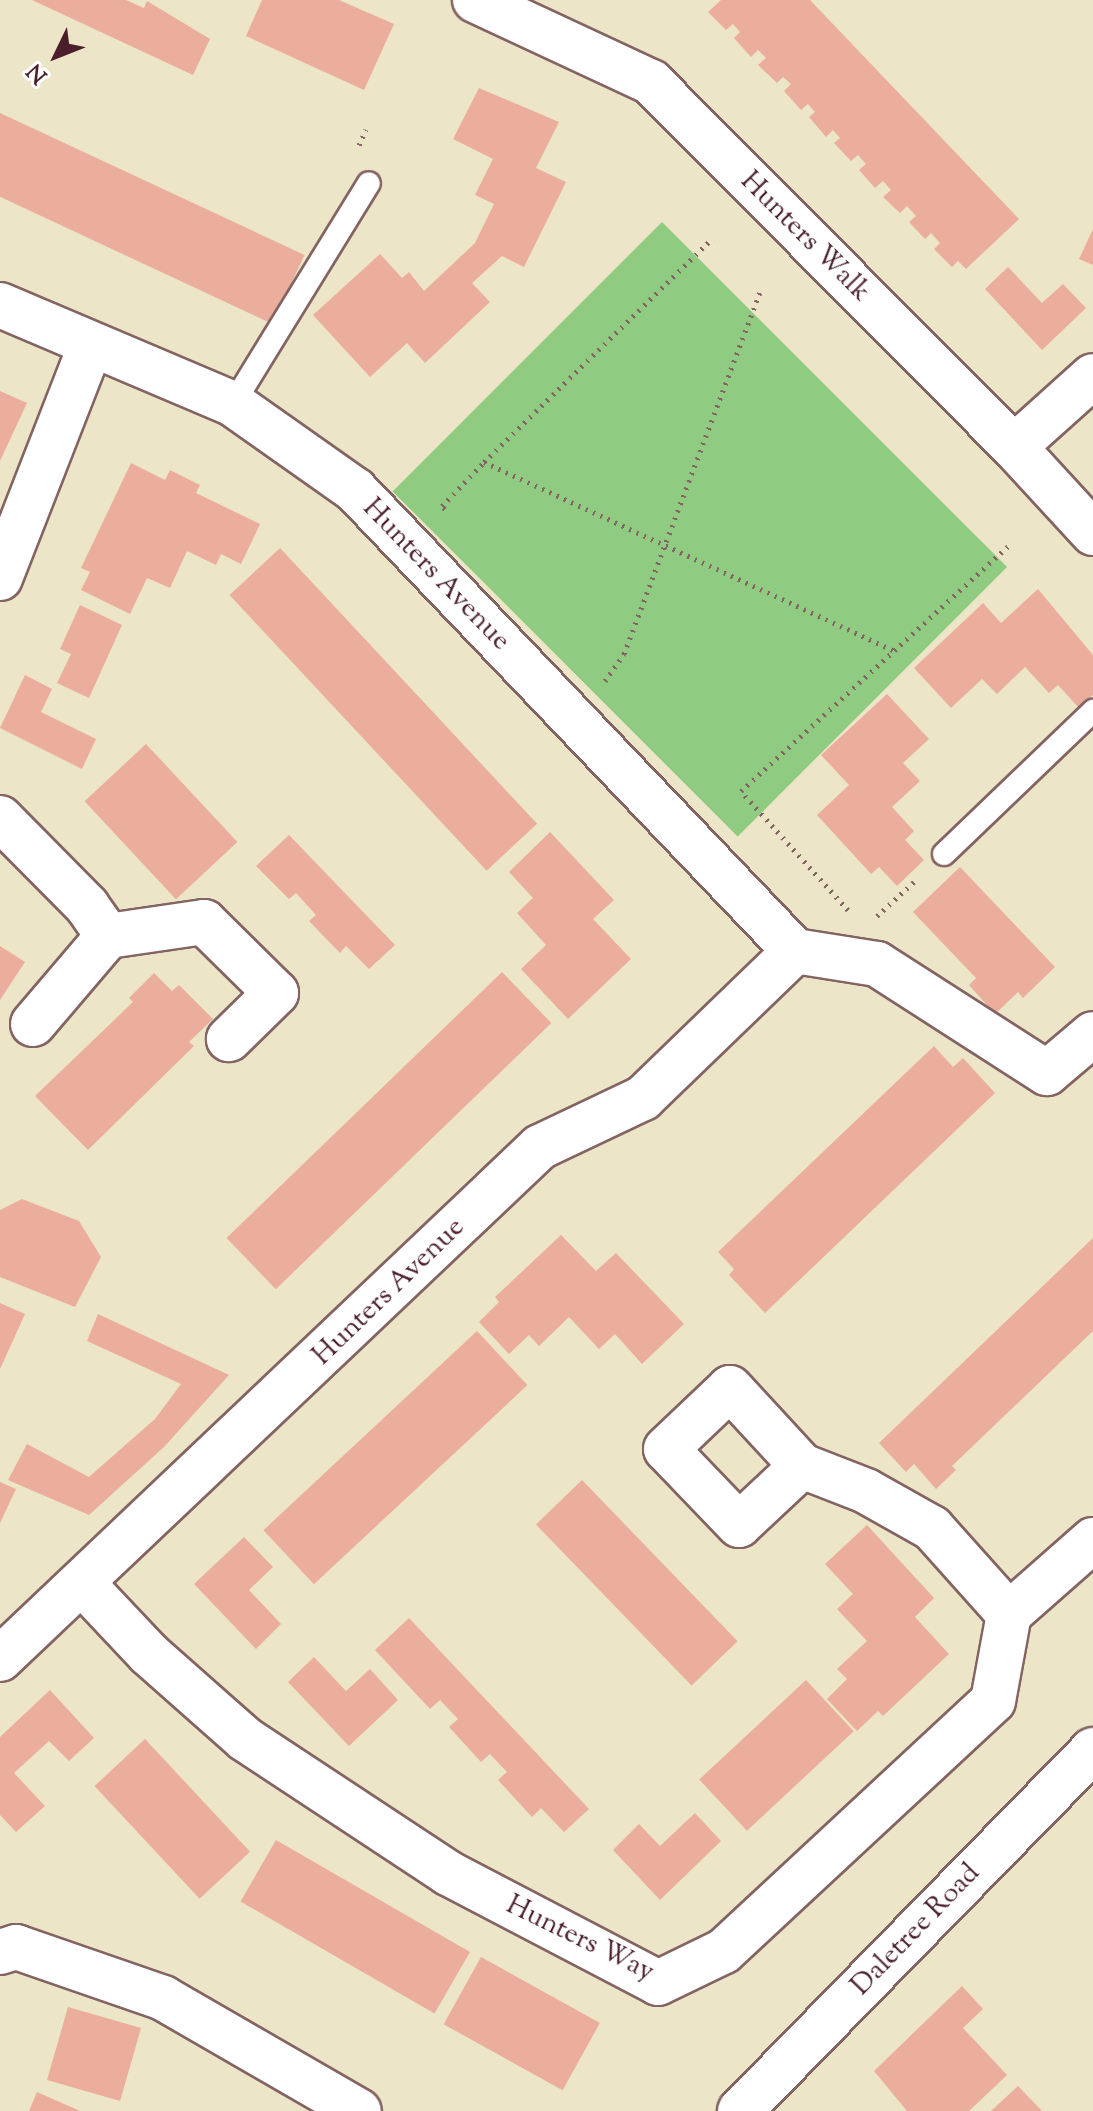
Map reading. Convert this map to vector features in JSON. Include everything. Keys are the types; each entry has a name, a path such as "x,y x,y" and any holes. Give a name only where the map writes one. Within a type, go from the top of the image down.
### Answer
{"street":[{"name":"Hunters Walk","path":"475,0 651,82 1014,447 1093,533"},
{"name":"Hunters Avenue","path":"0,305 90,347 233,404 355,490 795,951 643,1098 540,1147 83,1584 0,1659"},
{"path":"0,578 90,347"},
{"path":"1014,447 1093,376"},
{"path":"0,818 87,906 108,936"},
{"path":"33,1024 108,936 204,922 276,993 229,1039"},
{"path":"795,951 877,964 1047,1073 1093,1034"},
{"path":"802,1466 866,1491 932,1528 1009,1614 1093,1540"},
{"name":"Hunters Way","path":"83,1584 149,1654 245,1739 448,1873 658,1983 724,1951 993,1701 1009,1614"},
{"name":"Daletree Road","path":"740,2111 1093,1750"},
{"path":"0,1952 16,1947 163,1998 359,2111"}],"lane":[{"path":"233,404 369,183"},
{"path":"944,854 1093,711"}],"path":[{"path":"359,145 366,129"},
{"path":"453,518 442,506 713,238"},
{"path":"592,671 603,683 624,654 761,289"},
{"path":"484,462 666,543 894,651"},
{"path":"854,916 741,791 1008,546"},
{"path":"865,928 944,854"}],"green space":[{"path":"662,222 1007,567 738,836 393,491"}],"building":[{"path":"32,0 126,0 144,8 147,1 210,39 193,75"},
{"path":"262,0 339,0 394,24 364,90 246,36"},
{"path":"721,0 810,0 1019,219 966,269 958,261 952,267 934,249 940,243 931,233 925,239 909,222 916,216 907,206 900,213 883,197 891,190 883,181 875,188 859,170 866,164 858,155 851,161 834,143 840,138 833,130 826,137 809,117 815,112 808,104 801,110 784,91 791,84 783,77 777,83 758,65 766,58 758,50 751,57 734,38 740,32 733,24 726,30 708,12"},
{"path":"479,88 559,122 536,168 566,182 524,267 502,256 472,283 490,302 425,363 407,343 370,377 313,315 380,254 402,278 409,272 424,291 475,243 494,204 475,195 493,159 453,139"},
{"path":"0,113 305,255 272,324 0,197"},
{"path":"1093,229 1093,265 1079,259"},
{"path":"1008,267 1042,303 1063,284 1086,308 1042,350 985,289"},
{"path":"0,391 27,403 0,461"},
{"path":"131,463 165,480 170,470 200,485 196,493 260,524 241,564 221,554 216,565 187,551 170,588 147,578 130,614 81,590 90,572 81,568"},
{"path":"280,548 537,824 487,871 230,595"},
{"path":"1038,589 1093,655 1093,695 1079,708 1058,685 1049,693 1025,667 997,694 982,679 951,708 914,668 983,603 1001,623"},
{"path":"80,605 122,625 89,698 57,683 71,654 60,649"},
{"path":"25,675 52,689 41,712 96,739 82,769 0,728"},
{"path":"887,694 929,739 903,763 920,781 892,807 914,831 905,840 924,860 897,886 879,867 871,874 817,815 849,785 821,755"},
{"path":"146,744 237,842 176,899 85,801"},
{"path":"550,832 614,900 593,919 631,959 568,1019 521,969 546,945 517,913 533,898 509,872"},
{"path":"289,835 395,945 369,969 346,946 340,953 309,921 316,915 296,893 289,899 256,866"},
{"path":"960,867 1055,967 1023,998 1018,992 995,1014 969,985 976,978 913,912"},
{"path":"0,946 25,962 0,1000"},
{"path":"502,972 551,1023 276,1289 226,1238"},
{"path":"154,973 172,991 179,985 213,1019 189,1042 194,1046 88,1150 35,1096 133,1002 129,998"},
{"path":"934,1046 953,1067 963,1058 995,1093 765,1313 729,1275 734,1269 718,1252"},
{"path":"22,1199 79,1221 101,1257 75,1307 0,1277 0,1210"},
{"path":"561,1235 596,1271 616,1253 684,1324 642,1364 615,1334 599,1349 569,1317 539,1346 529,1335 509,1354 479,1322 499,1302 495,1297"},
{"path":"1093,1238 1093,1331 952,1466 956,1470 936,1489 914,1464 906,1472 879,1443"},
{"path":"0,1303 25,1314 0,1369"},
{"path":"98,1314 229,1375 164,1447 89,1515 8,1480 27,1444 89,1477 155,1419 181,1384 87,1341"},
{"path":"477,1331 527,1385 314,1584 263,1530"},
{"path":"582,1480 738,1641 692,1686 536,1524"},
{"path":"0,1482 16,1489 0,1523"},
{"path":"867,1525 934,1598 915,1617 949,1654 883,1716 878,1711 857,1731 827,1699 847,1679 837,1669 867,1641 837,1609 853,1594 825,1564"},
{"path":"244,1537 273,1567 249,1590 281,1624 256,1649 194,1584"},
{"path":"409,1618 589,1809 564,1832 541,1808 532,1817 498,1780 507,1772 490,1754 481,1762 449,1727 458,1719 440,1700 430,1709 375,1650"},
{"path":"314,1657 346,1691 370,1669 398,1700 349,1746 288,1682"},
{"path":"806,1680 854,1731 747,1831 699,1780"},
{"path":"50,1690 94,1738 69,1761 49,1741 14,1773 45,1806 16,1832 0,1815 0,1737"},
{"path":"145,1739 250,1852 200,1899 95,1786"},
{"path":"695,1813 721,1841 660,1900 613,1850 639,1824 660,1846"},
{"path":"276,1840 470,1952 434,2013 240,1901"},
{"path":"481,1957 600,2023 563,2090 444,2024"},
{"path":"962,1986 983,2009 963,2028 1007,2075 969,2111 907,2111 874,2071"},
{"path":"68,2007 141,2028 120,2101 47,2080"},
{"path":"1018,2086 1042,2111 991,2111"},
{"path":"37,2092 80,2111 29,2111"}]}
